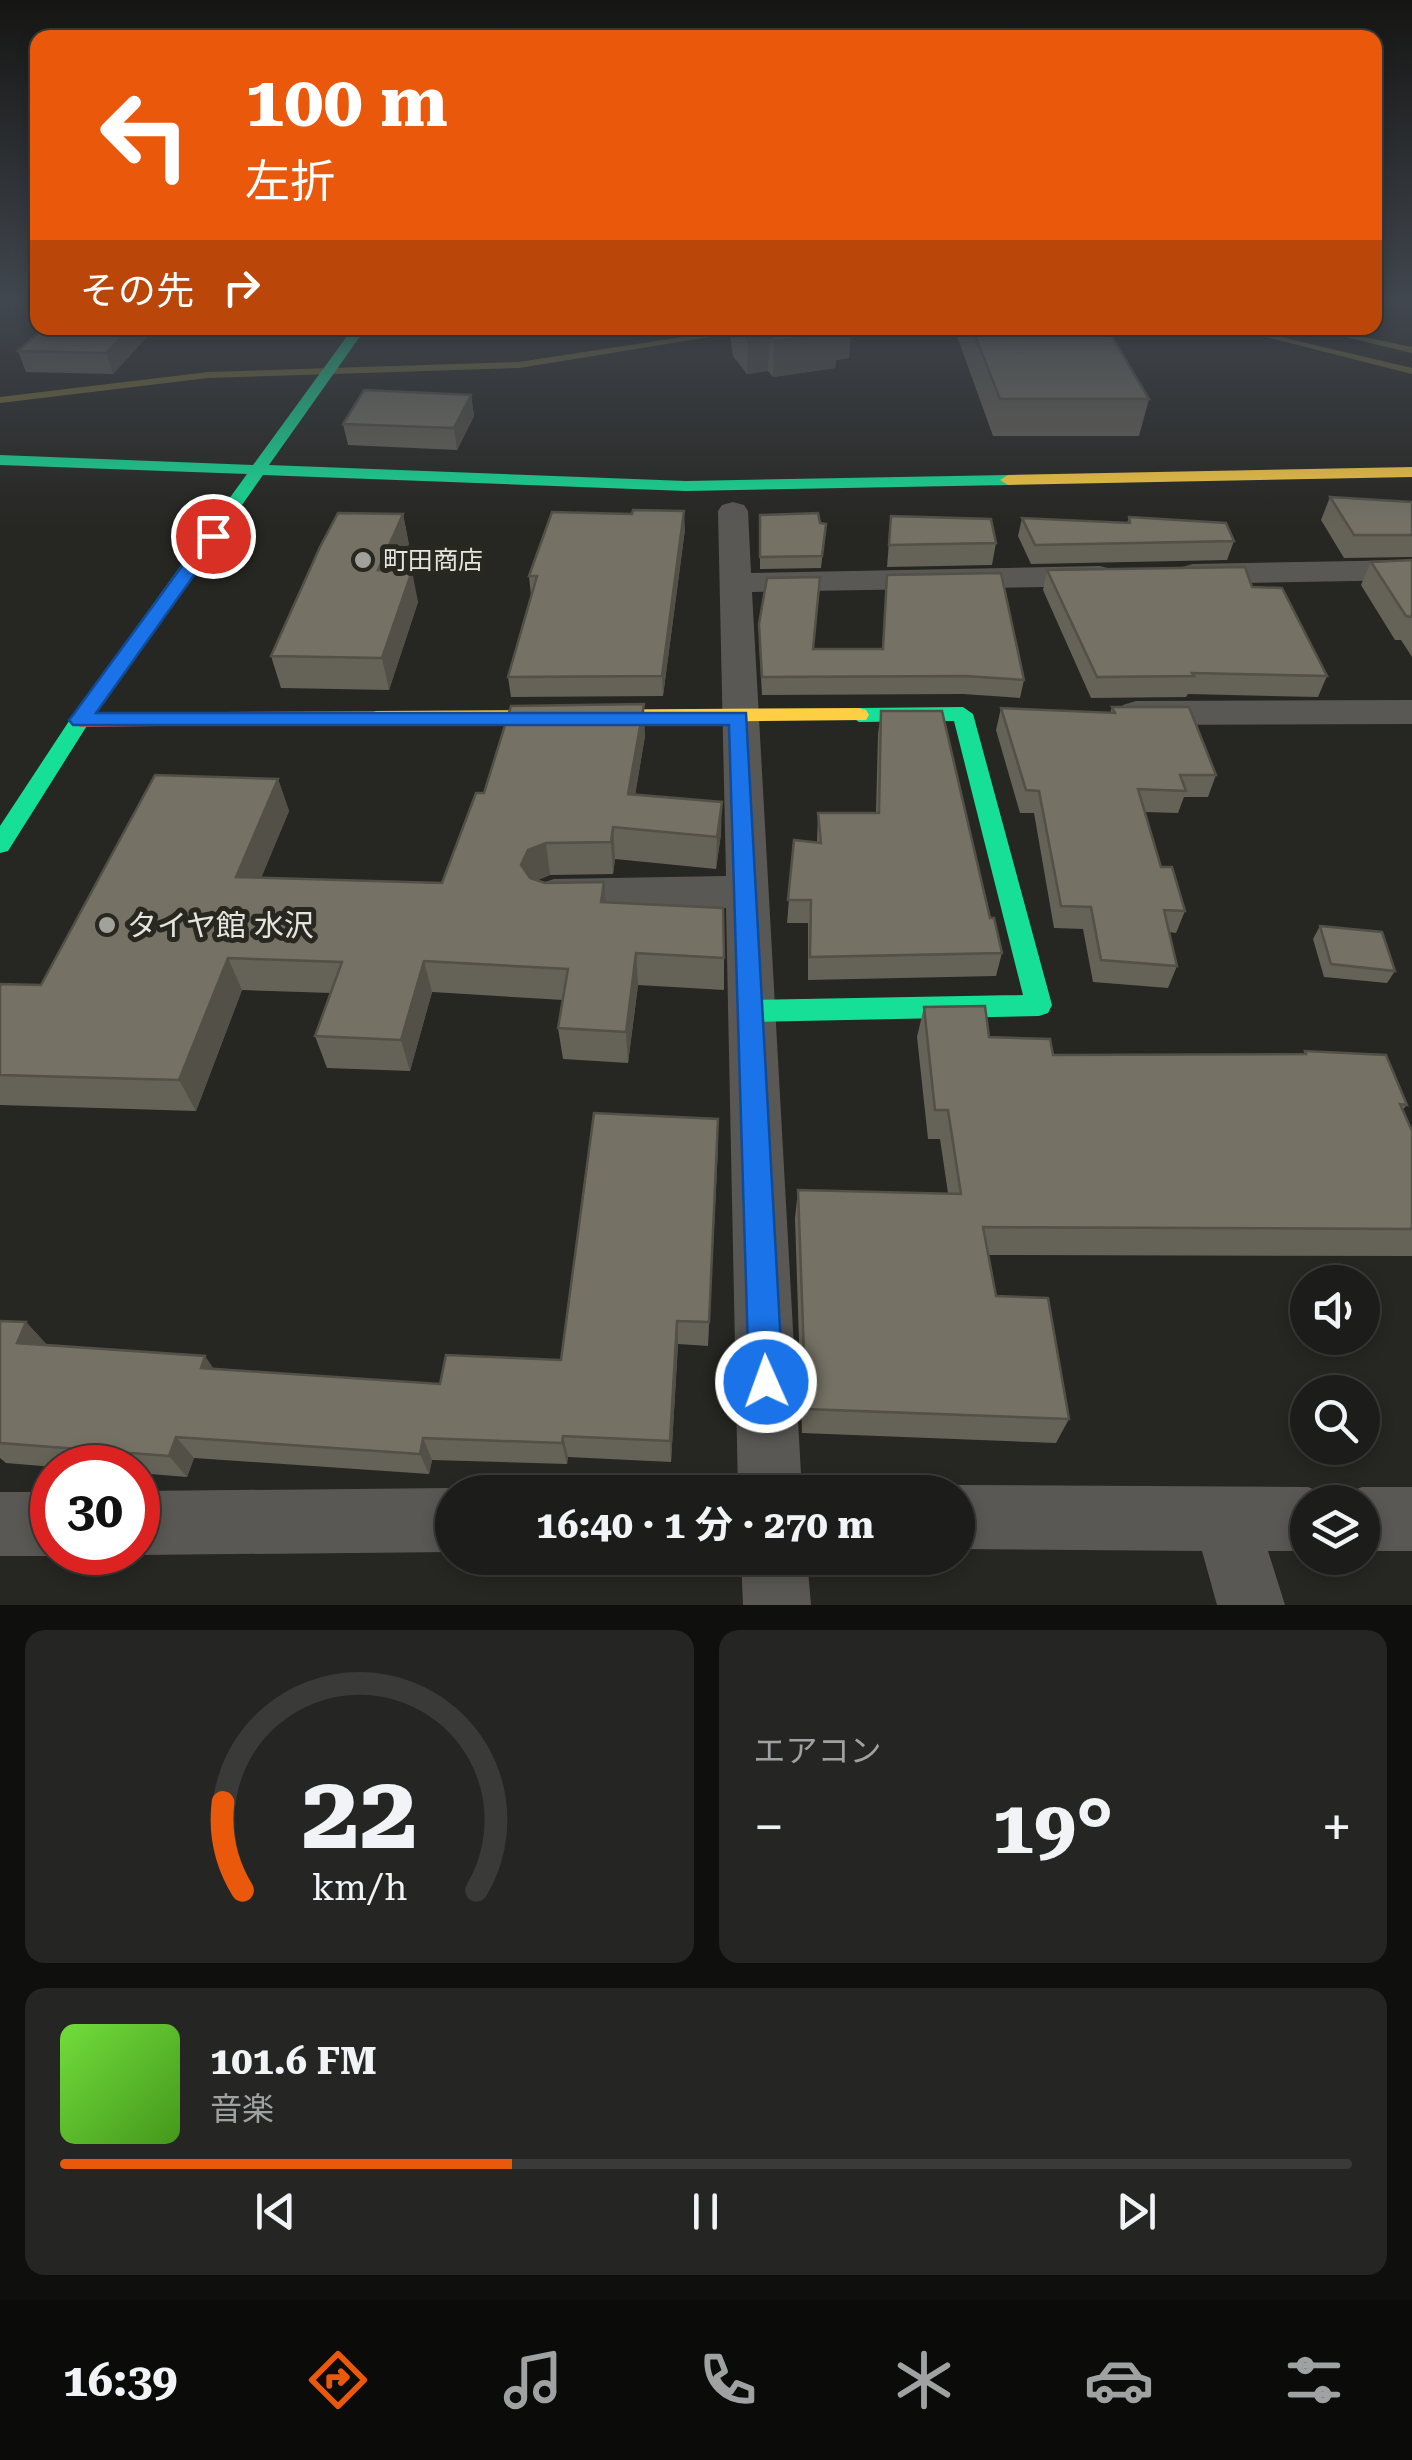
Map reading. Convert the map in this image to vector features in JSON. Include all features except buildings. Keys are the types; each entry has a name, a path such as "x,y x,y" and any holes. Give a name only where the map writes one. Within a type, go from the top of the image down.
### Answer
{"main road":[{"path":"0,845 80,720 323,378"},
{"path":"0,460 618,484 755,485 1412,472"},
{"path":"80,720 963,714 1039,1006 751,1011"}],"street":[{"path":"733,511 769,1475"},
{"path":"734,583 1412,570"},
{"path":"1100,714 1412,712"},
{"path":"963,714 1002,714"},
{"path":"550,895 745,892"},
{"path":"975,1517 1290,1518"},
{"path":"1226,1518 1251,1605"},
{"path":"1380,1519 1412,1519"},
{"path":"160,1523 435,1520"},
{"path":"0,1524 30,1524"},
{"path":"775,1575 777,1605"}],"waterway":[{"path":"0,400 184,378"}],"traffic: fast":[{"path":"0,845 80,720 323,378"},
{"path":"0,460 686,486 1008,480"},
{"path":"751,1011 1039,1005 963,714 859,715"}],"traffic: slow":[{"path":"1008,480 1412,472"},
{"path":"373,718 859,715"}],"traffic: jam":[{"path":"80,720 373,718"}],"place":[{"name":"町田商店","path":"363,560"},
{"name":"タイヤ館 水沢","path":"107,925"}],"route":[{"path":"213,536 80,720 739,718 766,1382"}]}
